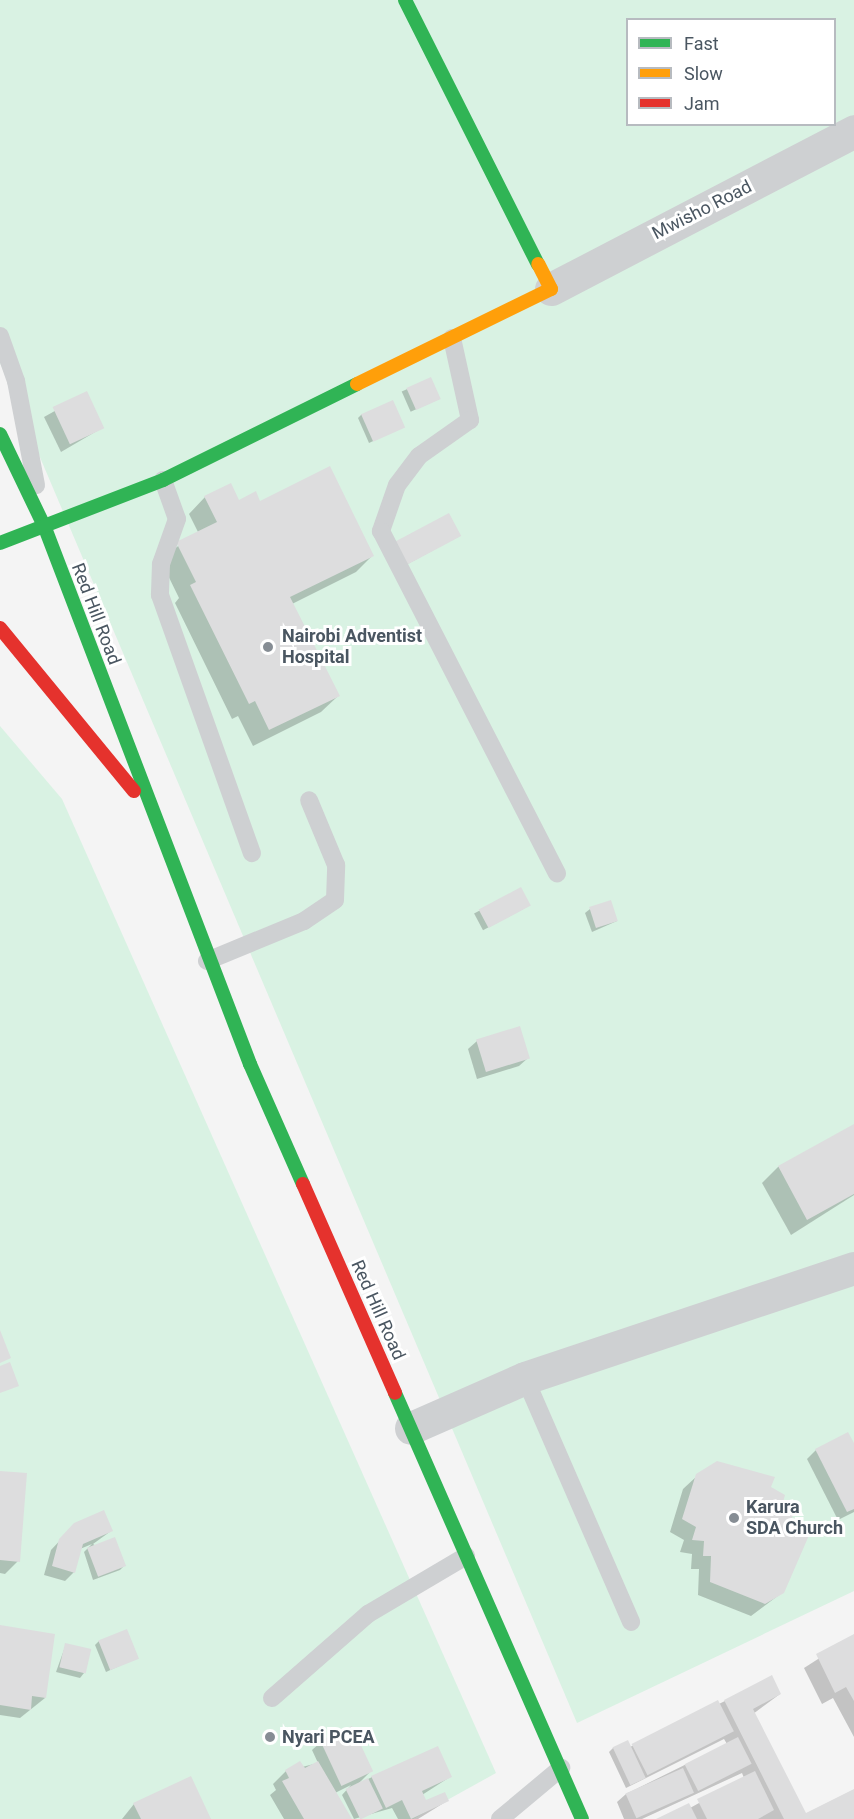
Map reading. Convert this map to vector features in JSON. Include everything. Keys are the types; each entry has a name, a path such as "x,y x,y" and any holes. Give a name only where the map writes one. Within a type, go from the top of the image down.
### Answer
{"street":[{"path":"0,543 45,528 163,480 551,289 405,0"},
{"name":"Mwisho Road","path":"551,289 854,131"},
{"name":"Red Hill Road","path":"0,434 45,528 207,961 582,1819"},
{"name":"Red Hill Road","path":"0,628 151,811"},
{"path":"411,1428 525,1378 854,1268"}],"lane":[{"path":"0,336 16,381 45,528"},
{"path":"452,338 470,420 419,456 397,485 381,531 557,873"},
{"path":"163,480 177,519 161,564 159,595 252,853"},
{"path":"207,961 303,921 335,900 336,865 309,800"},
{"path":"525,1378 631,1622"},
{"path":"272,1698 368,1614 466,1556"},
{"path":"500,1819 561,1768"}],"green space":[{"path":"0,0 854,0 854,1591 577,1723 0,363"},
{"path":"0,726 62,799 496,1773 413,1819 0,1819"}],"building":[{"path":"431,377 441,399 416,410 406,388"},
{"path":"87,391 104,428 70,444 53,407"},
{"path":"393,400 405,427 373,442 361,414"},
{"name":"Nairobi Adventist Hospital","path":"330,466 374,556 290,597 340,696 269,730 255,701 249,704 190,585 196,582 176,542 217,522 204,496 231,483 239,500 256,491 260,501"},
{"path":"449,513 461,536 405,566 392,543"},
{"path":"521,887 531,906 488,928 479,910"},
{"path":"611,900 618,921 596,928 589,907"},
{"path":"520,1026 530,1059 486,1072 476,1039"},
{"path":"854,1124 854,1194 807,1220 778,1166"},
{"path":"0,1330 11,1358 0,1363"},
{"path":"10,1362 19,1386 0,1393 0,1366"},
{"path":"848,1432 854,1443 854,1509 847,1512 815,1449"},
{"path":"717,1461 775,1477 771,1487 785,1495 782,1506 795,1512 790,1521 810,1533 784,1593 765,1604 710,1582 711,1556 703,1556 704,1541 692,1540 696,1527 682,1519 696,1474"},
{"path":"0,1471 27,1473 20,1562 0,1560"},
{"path":"104,1510 113,1531 83,1544 75,1573 52,1566 59,1539 74,1523"},
{"path":"115,1537 126,1566 98,1577 87,1548"},
{"path":"0,1625 55,1634 46,1698 32,1696 31,1710 0,1705"},
{"path":"127,1629 139,1659 110,1670 98,1641"},
{"path":"854,1634 854,1701 846,1687 835,1693 816,1654"},
{"path":"65,1643 91,1649 86,1673 59,1667"},
{"path":"772,1675 781,1694 753,1709 806,1813 854,1789 854,1819 784,1819 724,1700"},
{"path":"718,1700 734,1731 647,1775 632,1744"},
{"path":"352,1726 373,1771 341,1786 320,1741"},
{"path":"738,1737 752,1764 698,1791 685,1764"},
{"path":"628,1740 646,1778 630,1785 613,1747"},
{"path":"438,1746 452,1777 422,1791 426,1800 445,1792 449,1801 411,1819 402,1800 386,1808 371,1776"},
{"path":"300,1761 305,1768 318,1761 352,1819 304,1819 282,1781 289,1778 285,1770"},
{"path":"683,1768 694,1793 636,1818 625,1794"},
{"path":"755,1771 774,1810 758,1819 707,1819 697,1799"},
{"path":"191,1776 211,1819 141,1819 133,1803"},
{"path":"368,1778 383,1809 360,1819 346,1789"},
{"path":"689,1803 697,1819 656,1819"}],"traffic: fast":[{"path":"405,0 538,264"},
{"path":"0,543 163,480 357,384"},
{"path":"0,434 45,528 250,1064 303,1184"},
{"path":"395,1393 582,1819"}],"traffic: slow":[{"path":"357,384 551,289 538,264"}],"traffic: jam":[{"path":"0,628 134,791"},
{"path":"303,1184 395,1393"}],"place":[{"name":"Nairobi Adventist Hospital","path":"268,647"},
{"name":"Karura SDA Church","path":"734,1518"},
{"name":"Nyari PCEA","path":"270,1737"}]}
